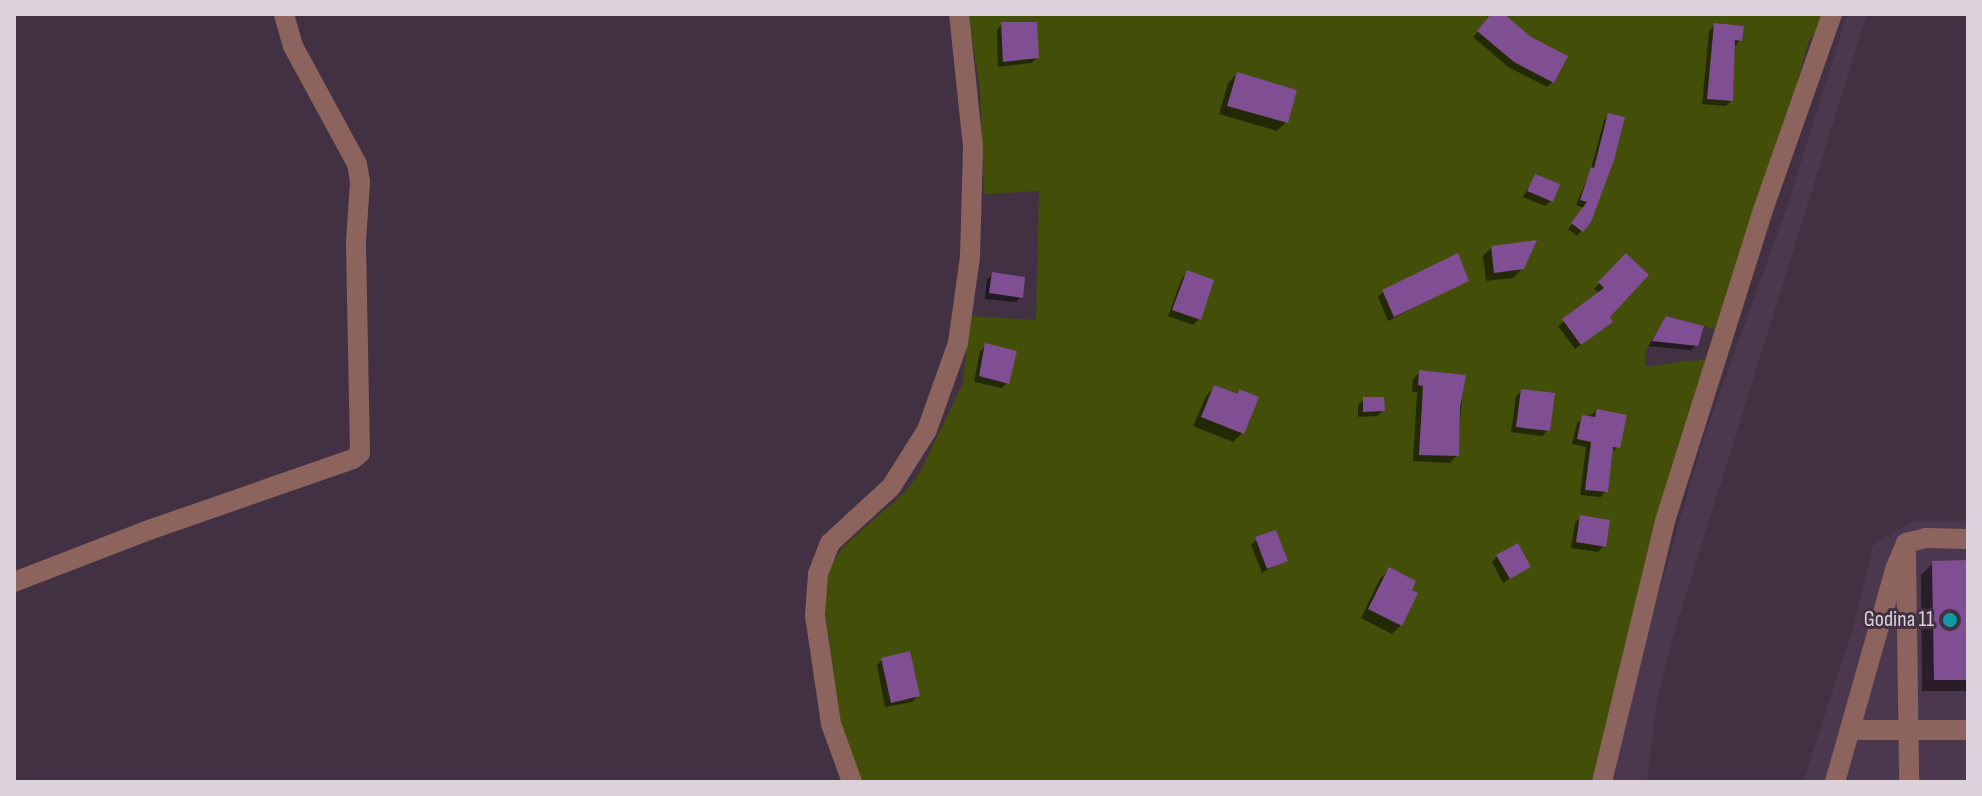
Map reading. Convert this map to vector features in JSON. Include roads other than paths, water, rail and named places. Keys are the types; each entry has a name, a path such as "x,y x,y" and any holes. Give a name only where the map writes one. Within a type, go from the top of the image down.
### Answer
{"street":[{"path":"14,582 149,530 353,459 360,453 356,241 360,182 357,164 293,46 284,14"},
{"path":"852,782 831,724 815,615 818,574 830,543 891,487 927,430 958,343 970,256 973,147 959,14"},
{"path":"1602,782 1665,521 1763,210 1832,14"},
{"path":"1906,543 1926,538 1968,539"},
{"path":"1906,543 1909,782"},
{"path":"1835,782 1896,567 1906,543"},
{"path":"1850,730 1968,730"}],"place":[{"name":"Godina 11","path":"1950,620"}]}
